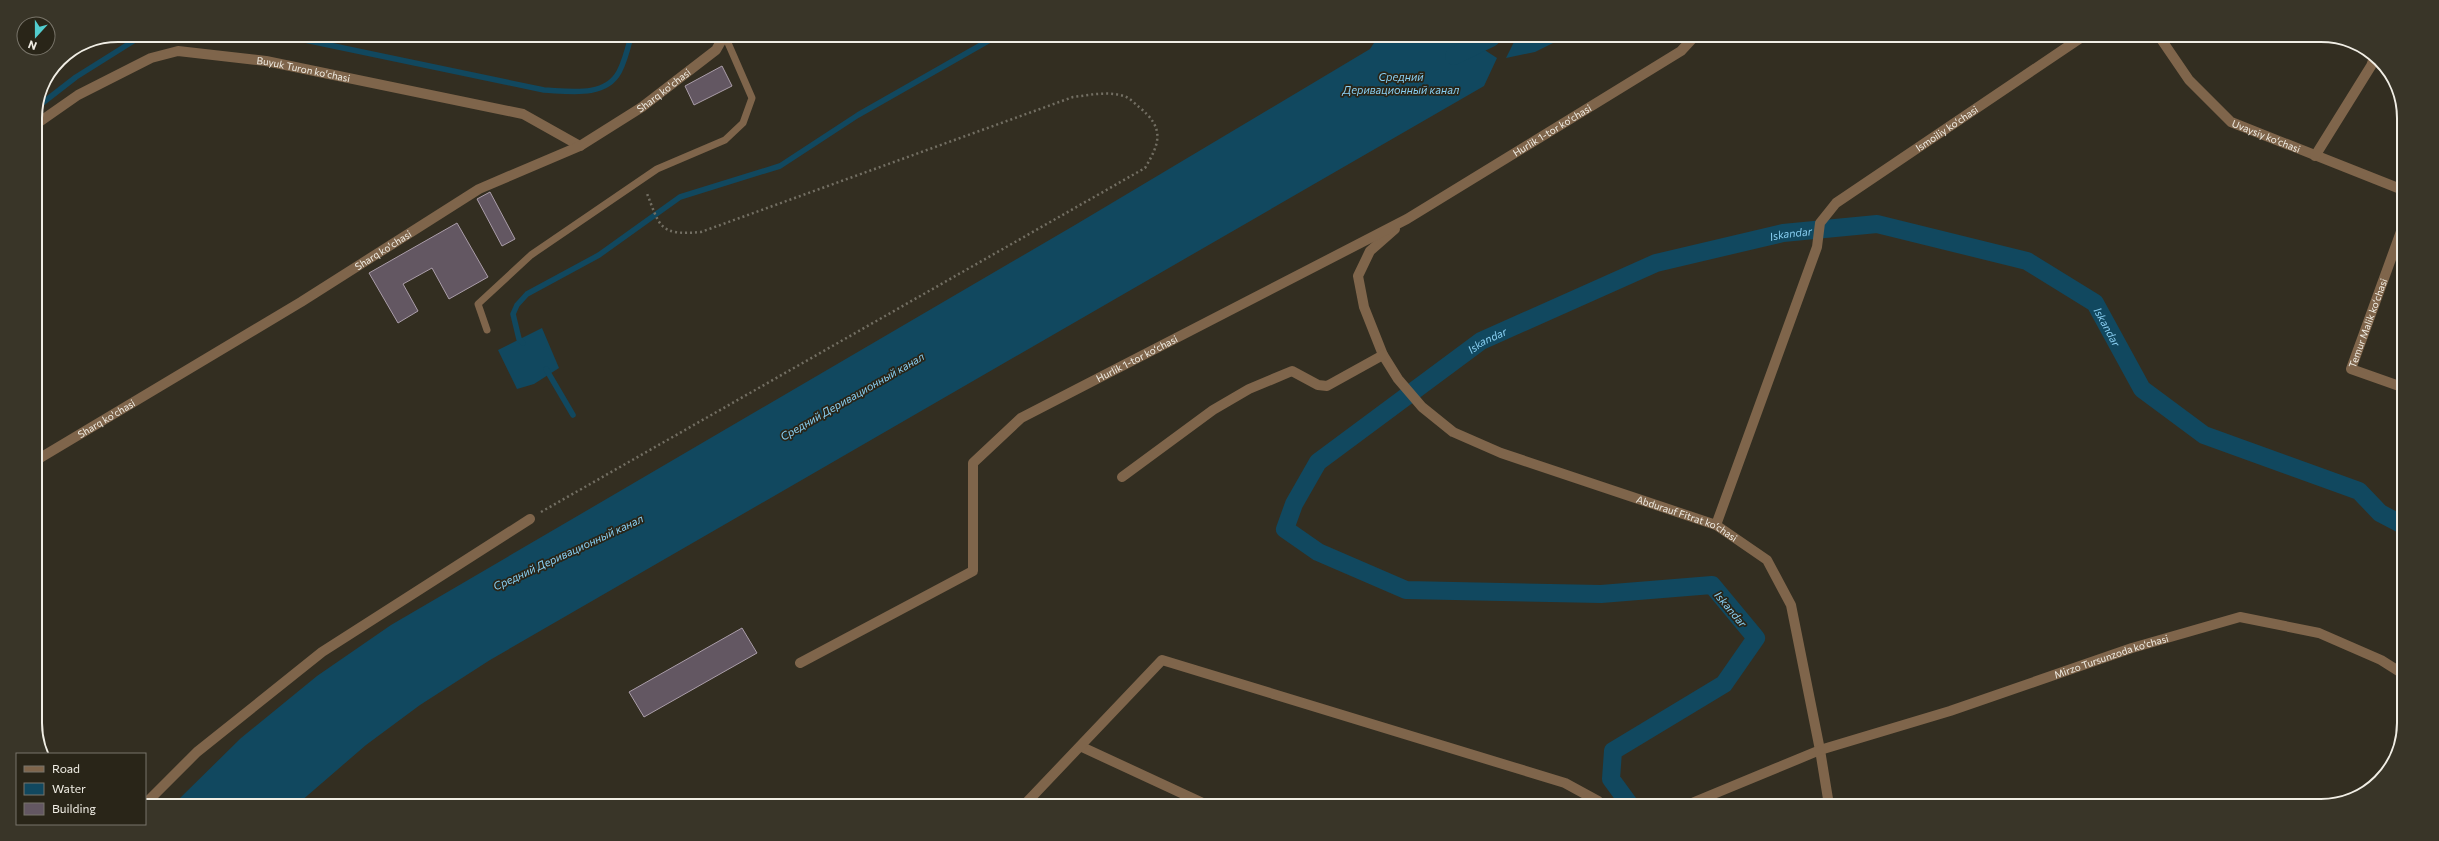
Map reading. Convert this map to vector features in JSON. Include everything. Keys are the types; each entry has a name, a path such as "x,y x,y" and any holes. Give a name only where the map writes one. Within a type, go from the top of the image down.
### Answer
{"street":[{"name":"Sharq ko'chasi","path":"42,457 301,302 479,189 580,146 648,102 716,50 721,42"},
{"name":"Hurlik 1-tor ko‘chasi","path":"800,663 973,571 973,463 1021,418 1407,218 1681,51 1689,42"},
{"name":"Ismoiliy ko‘chasi","path":"1716,525 1817,247 1820,223 1836,203 2075,42"},
{"name":"Uvaysiy ko‘chasi","path":"2163,42 2189,80 2230,122 2397,188"},
{"name":"Buyuk Turon ko'chasi","path":"42,120 78,95 151,58 178,51 266,61 523,114 580,146"},
{"path":"2315,156 2372,62"},
{"name":"Hurlik 1-tor ko‘chasi","path":"1398,379 1383,355 1364,307 1358,276 1370,251 1407,218"},
{"name":"Temur Malik ko‘chasi","path":"2397,242 2351,369 2397,385"},
{"path":"1122,477 1213,410 1250,389 1292,371 1318,385 1327,386 1383,355"},
{"name":"Abdurauf Fitrat ko‘chasi","path":"1398,379 1422,407 1453,432 1501,453 1716,525 1767,560 1791,605 1820,750 1828,799"},
{"path":"150,799 197,752 322,652 530,519"},
{"name":"Mirzo Tursunzoda ko‘chasi","path":"1702,799 1820,750 1950,711 2132,648 2240,617 2319,633 2381,660 2397,670"},
{"path":"1031,799 1082,747 1158,662 1168,660 1565,783 1594,799"},
{"path":"1082,747 1194,799"}],"lane":[{"path":"487,330 478,304 531,255 657,168 725,140 743,123 752,98 727,42"}],"path":[{"path":"530,519 1144,168 1157,148 1157,128 1146,113 1126,96 1104,93 1072,97 700,232 676,234 660,225 648,196"}],"water":[{"name":"Средний Деривационный канал","path":"1375,42 1472,42 1497,58 1484,86 490,660 420,705 366,745 303,799 179,799 241,738 317,676 391,625 1075,225 1370,49"},
{"path":"1514,42 1555,42 1535,52 1506,58"},
{"path":"542,328 559,368 534,384 517,389 498,350"}],"building":[{"path":"722,66 732,86 694,105 685,86"},
{"path":"490,192 515,239 502,246 477,199"},
{"path":"457,223 488,277 449,299 432,268 403,284 418,311 398,323 369,273"},
{"path":"742,628 757,653 644,717 629,692"}],"waterway":[{"path":"43,102 76,77 132,42"},
{"path":"314,42 544,90 575,92 605,86 613,80 623,63 629,42"},
{"path":"523,343 519,339 513,314 517,305 527,294 599,255 680,197 780,166 858,115 986,42"},
{"name":"Средний Деривационный канал","path":"1454,56 1483,42"},
{"name":"Iskandar","path":"1626,799 1611,779 1613,751 1724,684 1756,638 1712,585 1601,594 1406,590 1318,552 1285,529 1294,504 1318,462 1481,341 1656,263 1783,233 1877,224 2027,261 2095,303 2142,389 2204,435 2359,491 2380,513 2397,522"},
{"path":"546,369 573,415"}]}
